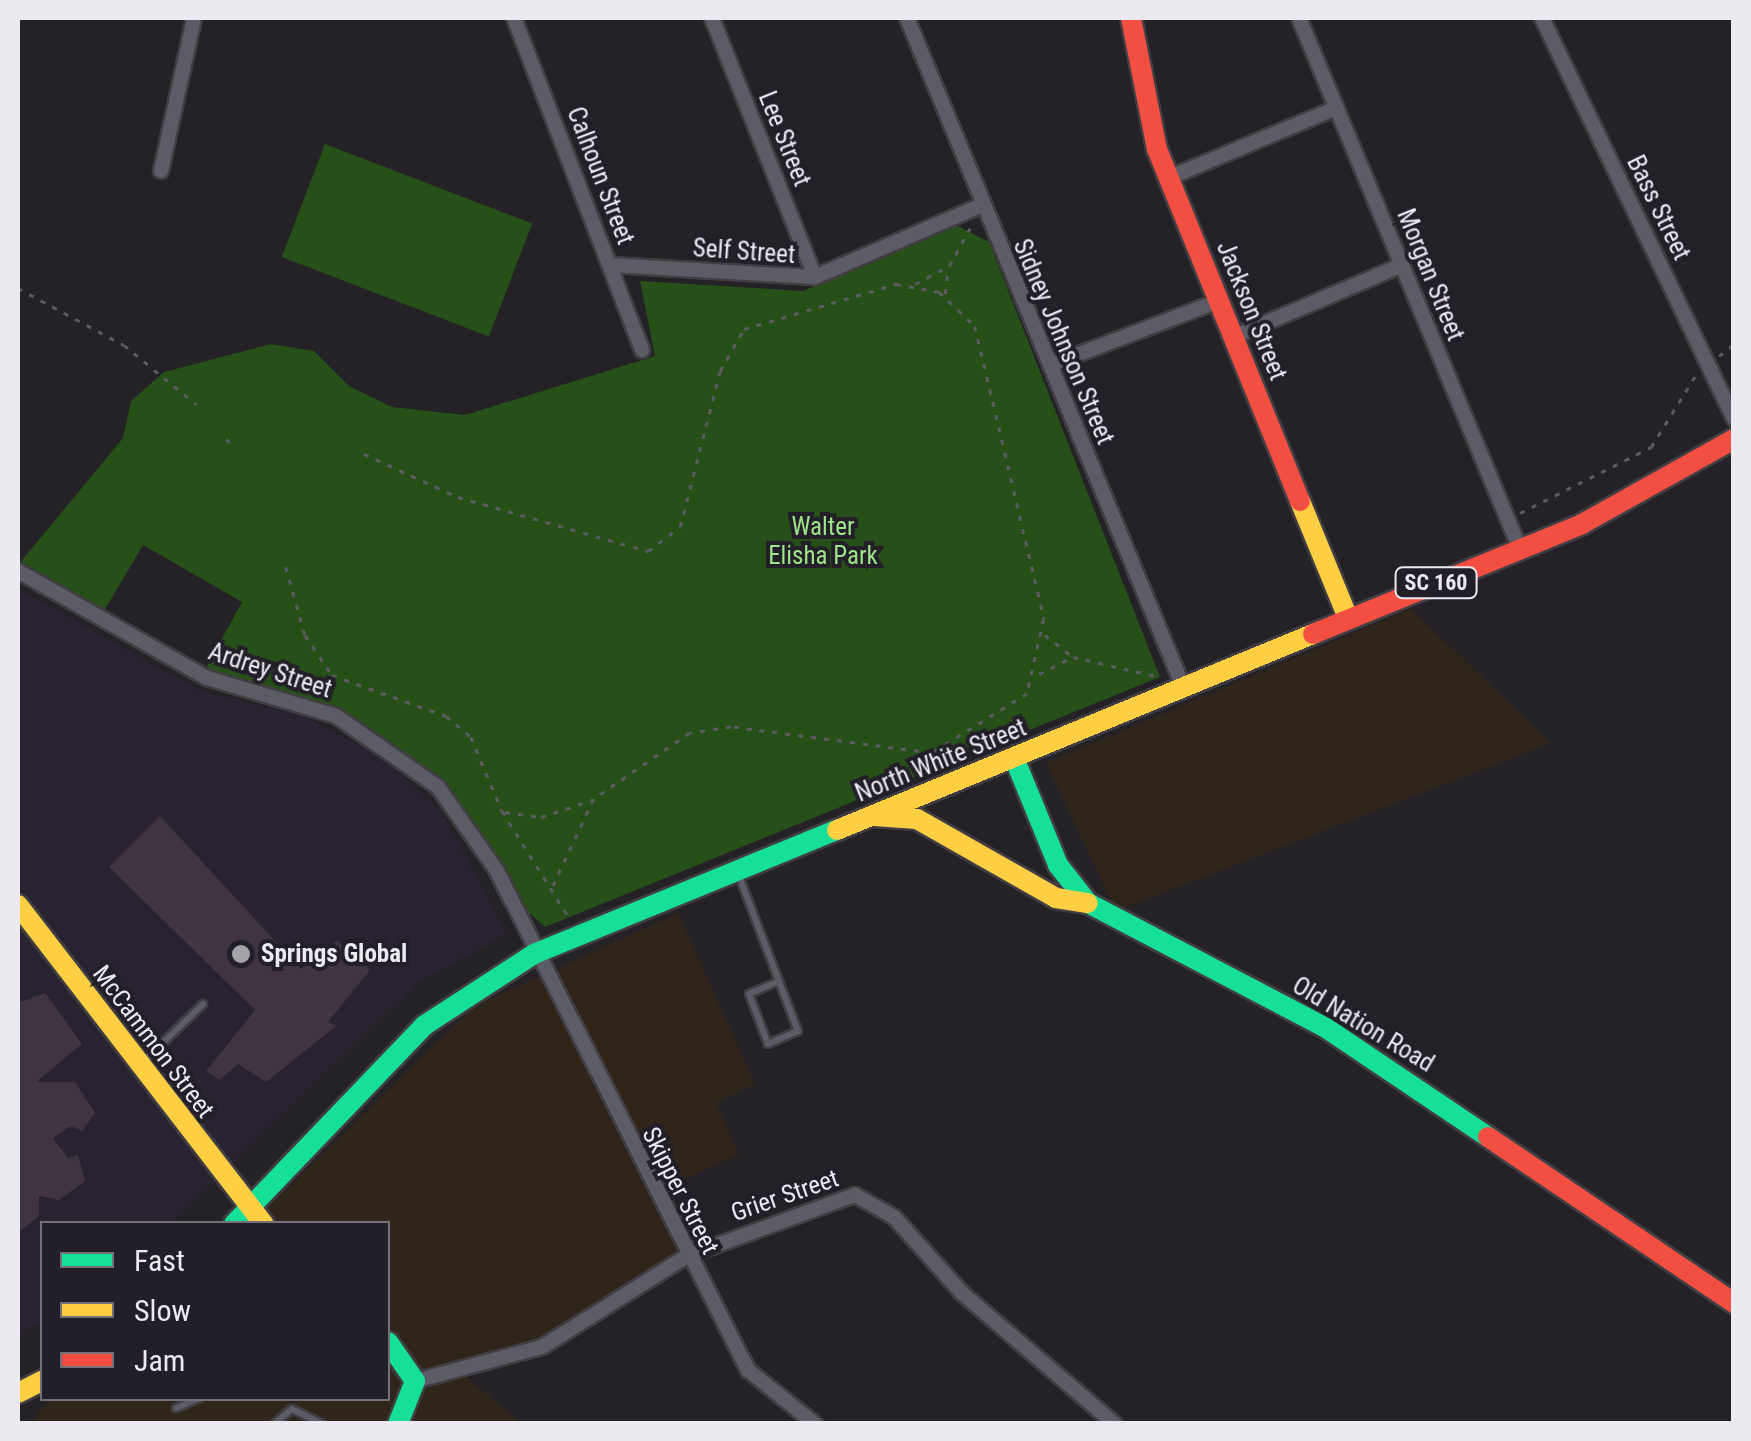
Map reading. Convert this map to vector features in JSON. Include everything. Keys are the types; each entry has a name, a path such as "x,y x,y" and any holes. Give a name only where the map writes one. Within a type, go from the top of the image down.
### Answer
{"main road":[{"name":"Jackson Street","path":"1132,18 1168,178 1348,618"},
{"name":"North White Street","path":"249,1219 424,1025 534,954 1014,760 1171,680 1348,618 1520,549 1734,439"},
{"name":"Old Nation Road","path":"1014,760 1058,865 1088,903 1392,1069 1734,1303"},
{"path":"874,816 917,820 1056,898 1088,903"},
{"name":"McCammon Street","path":"18,905 249,1219"},
{"path":"390,1345 416,1381 398,1424"}],"street":[{"path":"161,170 194,18"},
{"name":"Calhoun Street","path":"514,18 642,350"},
{"name":"Lee Street","path":"712,18 815,277"},
{"name":"Sidney Johnson Street","path":"907,18 980,206 1050,365 1171,680"},
{"name":"Morgan Street","path":"1299,18 1520,549"},
{"name":"Bass Street","path":"1542,18 1734,418"},
{"path":"1168,178 1336,108"},
{"name":"Self Street","path":"610,266 815,277 980,206"},
{"path":"1235,336 1402,265"},
{"path":"1050,365 1220,300"},
{"name":"Ardrey Street","path":"18,571 207,678 308,704 391,747 480,839 534,954"},
{"name":"Skipper Street","path":"534,954 748,1370 815,1424"},
{"name":"Grier Street","path":"416,1381 542,1347 686,1256 831,1200 874,1202 1034,1360 1115,1424"}],"lane":[{"path":"737,870 798,1031 768,1044 749,994 778,980"},
{"path":"140,1066 203,1004"},
{"path":"176,1408 192,1401"},
{"path":"274,1424 292,1409 323,1424"}],"path":[{"path":"946,295 948,266 980,206"},
{"path":"364,454 458,497 521,510 614,548 660,548 680,527 737,336 850,292 914,284 948,266"},
{"path":"502,811 541,817 594,799 640,760 708,728 932,753 1014,710 1038,674 1044,634 984,350 946,295 914,284"},
{"path":"18,288 124,344 197,405"},
{"path":"1514,515 1651,447 1690,377 1734,344"},
{"path":"226,439 234,447"},
{"path":"286,567 305,636 332,674 460,725 502,811 571,920"},
{"path":"1044,634 1073,656 1171,680"},
{"path":"1038,674 1073,656"},
{"path":"553,886 594,799"}],"shaded area":[{"path":"18,589 201,691 306,717 382,757 442,812 507,934 416,983 174,1221 40,1221 40,1324 18,1334"},
{"path":"1411,609 1551,743 1116,911 1046,763"},
{"path":"678,913 755,1084 716,1103 739,1154 653,1194 682,1254 509,1357 456,1369 522,1423 30,1424 48,1401 390,1401 390,1221 254,1221 473,1007"}],"green space":[{"path":"325,144 532,224 489,337 282,257"},
{"name":"Walter Elisha Park","path":"956,225 989,242 1160,677 545,927 511,896 438,783 394,746 334,712 203,673 242,602 143,545 104,611 18,565 123,438 131,401 164,372 271,344 314,351 349,386 392,407 465,415 655,356 640,281 803,291"}],"building":[{"name":"Springs Global","path":"160,816 301,969 337,941 370,970 328,1022 336,1026 266,1082 238,1064 219,1080 206,1071 255,1010 109,867"},
{"path":"45,993 82,1044 36,1082 75,1082 95,1113 82,1131 71,1126 53,1138 68,1158 78,1155 85,1181 59,1200 39,1196 39,1216 18,1233 18,1003"}],"traffic: fast":[{"path":"1015,760 1058,865 1088,903 1326,1028 1488,1137"},
{"path":"237,1221 425,1025 534,954 837,830"},
{"path":"390,1345 415,1381 398,1424"}],"traffic: slow":[{"path":"1300,501 1348,618"},
{"path":"837,830 1313,634"},
{"path":"874,816 917,819 1056,898 1088,903"},
{"path":"18,905 262,1221"},
{"path":"18,1393 40,1382"}],"traffic: jam":[{"path":"1131,18 1157,149 1300,501"},
{"path":"1313,634 1582,524 1734,439"},
{"path":"1488,1137 1734,1303"}],"place":[{"name":"Springs Global","path":"241,954"}]}
